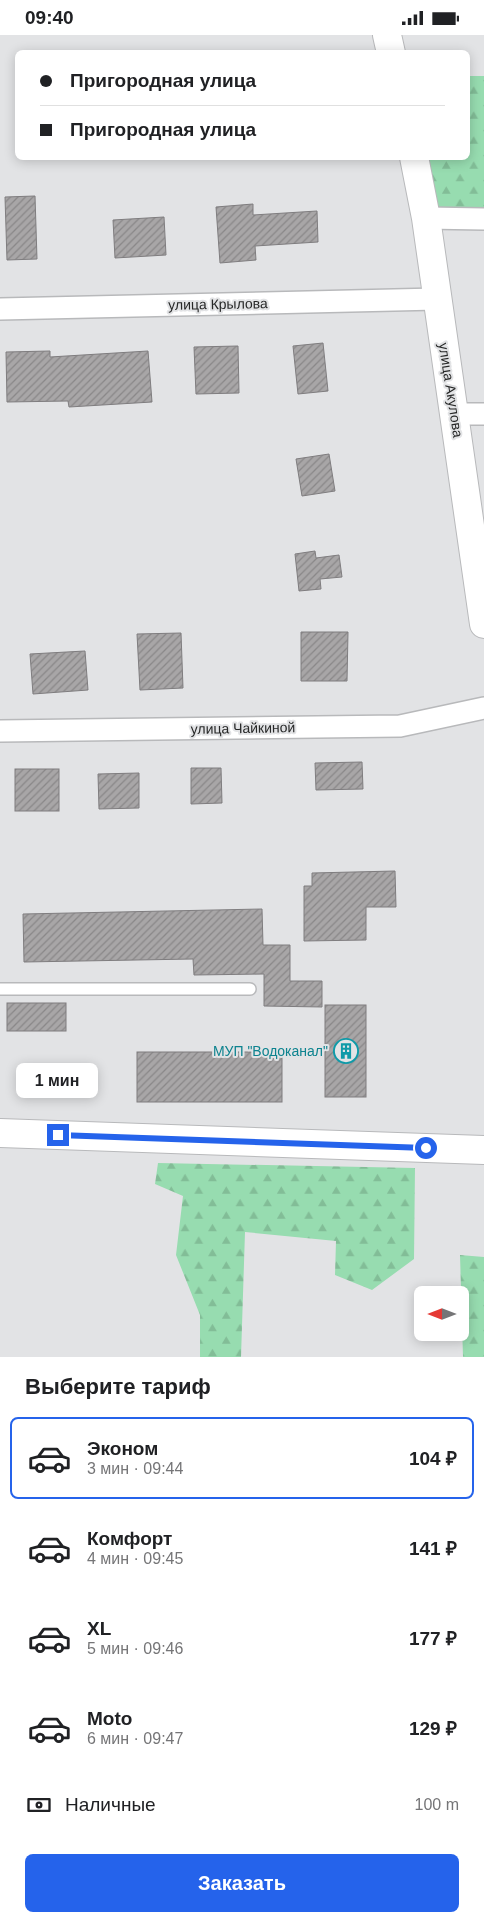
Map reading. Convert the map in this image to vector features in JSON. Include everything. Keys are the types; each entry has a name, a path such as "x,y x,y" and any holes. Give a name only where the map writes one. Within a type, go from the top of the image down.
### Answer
{"main road":[{"path":"387,35 390,50"},
{"name":"улица Акулова","path":"415,160 426,218 484,624"},
{"path":"0,1133 484,1150"}],"street":[{"path":"426,218 484,219"},
{"name":"улица Крылова","path":"0,309 437,299"},
{"path":"455,414 484,414"},
{"name":"улица Чайкиной","path":"0,731 400,726 484,708"}],"lane":[{"path":"0,989 250,989"}],"green space":[{"path":"470,76 484,76 484,208 437,207 427,160 470,160"},
{"path":"158,1163 415,1168 414,1259 372,1290 335,1275 336,1241 245,1232 241,1357 200,1357 200,1315 176,1255 183,1196 155,1184"},
{"path":"460,1255 484,1257 484,1357 463,1357 463,1341 469,1341 469,1286 461,1286"}],"building":[{"path":"35,196 37,259 7,260 5,197"},
{"path":"253,204 253,215 317,211 318,242 255,246 256,260 220,263 216,207"},
{"path":"164,217 166,255 115,258 113,220"},
{"path":"323,343 328,391 298,394 293,346"},
{"path":"238,346 239,393 196,394 194,347"},
{"path":"50,351 50,357 148,351 152,402 69,407 68,401 7,402 6,352"},
{"path":"329,454 335,491 302,496 296,459"},
{"path":"315,551 316,558 339,555 342,577 320,579 321,589 299,591 295,554"},
{"path":"301,632 348,632 347,681 301,681"},
{"path":"181,633 183,688 140,690 137,634"},
{"path":"85,651 88,690 33,694 30,654"},
{"path":"362,762 363,789 316,790 315,763"},
{"path":"191,768 221,768 222,803 191,804"},
{"path":"15,769 59,769 59,811 15,811"},
{"path":"139,773 139,808 99,809 98,774"},
{"path":"395,871 396,907 366,907 366,940 304,941 304,886 312,886 312,873"},
{"path":"262,909 263,945 290,945 290,981 322,981 322,1007 264,1006 264,974 194,975 193,959 24,962 23,914"},
{"path":"7,1003 66,1003 66,1031 7,1031"},
{"name":"МУП \"Водоканал\"","path":"325,1005 366,1005 366,1097 325,1097"},
{"path":"137,1052 282,1052 282,1102 137,1102"}],"place":[{"name":"МУП \"Водоканал\"","path":"346,1051"}],"route":[{"path":"58,1135 426,1148"}]}
